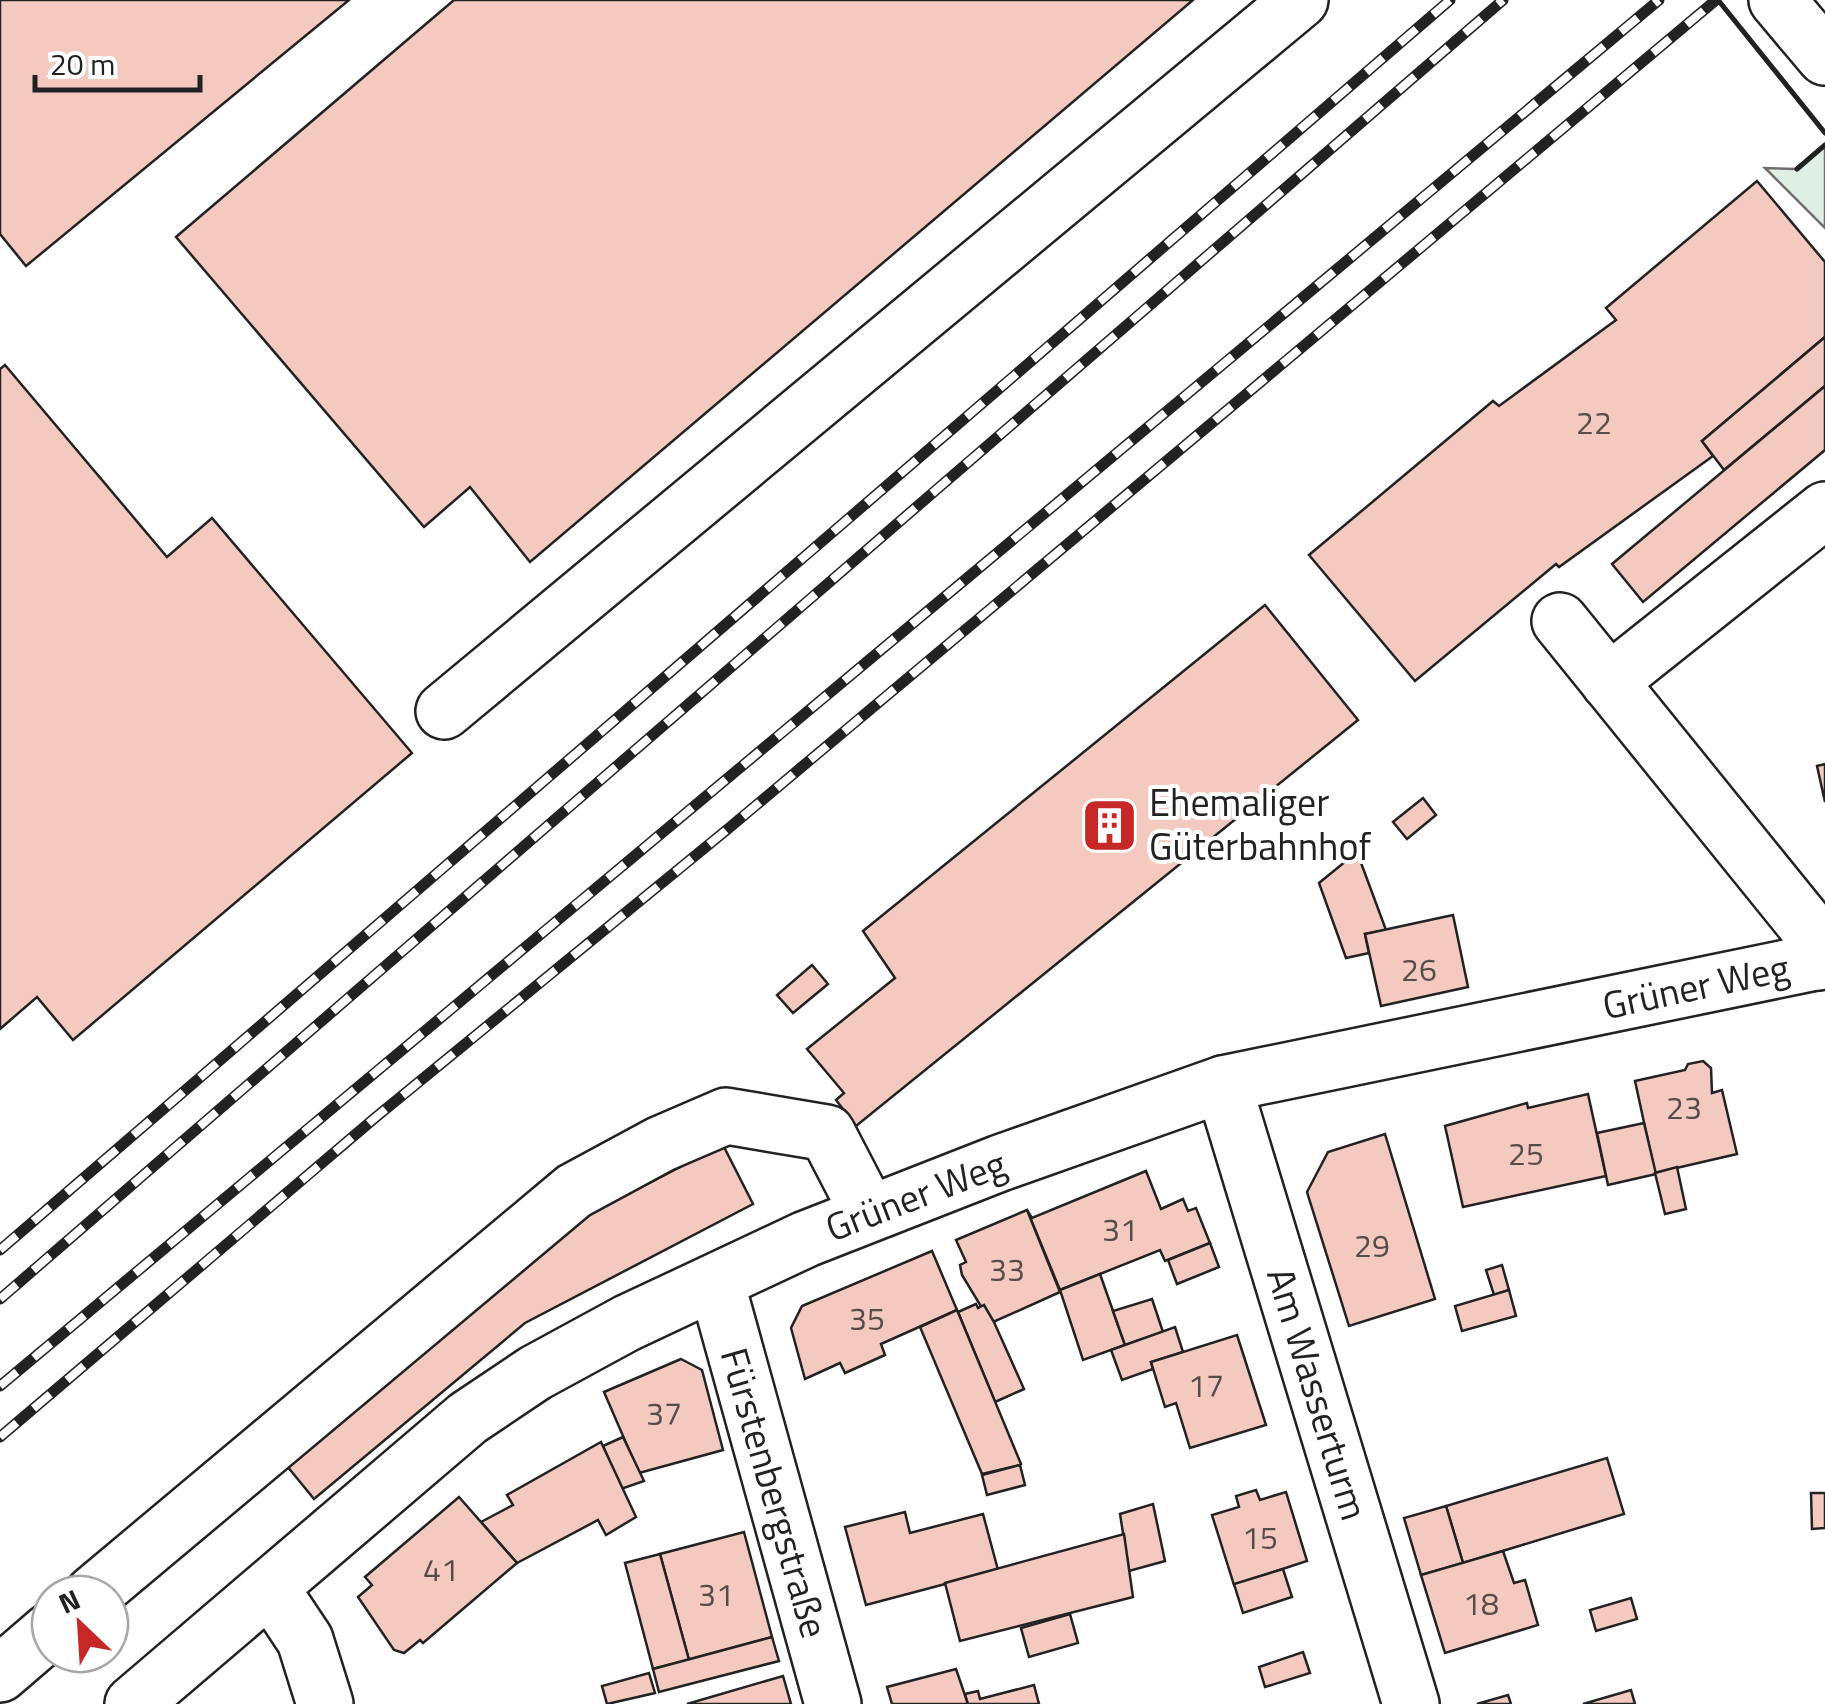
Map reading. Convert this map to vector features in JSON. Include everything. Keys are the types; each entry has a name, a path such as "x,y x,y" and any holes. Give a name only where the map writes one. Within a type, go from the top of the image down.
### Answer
{"street":[{"path":"444,711 1300,0"},
{"path":"1777,0 1825,57"},
{"path":"1609,682 1825,510"},
{"path":"1560,622 1810,930 1822,961"},
{"name":"Grüner Weg","path":"133,1704 468,1418 534,1373 627,1323 868,1212 1223,1084 1822,961"},
{"name":"Am Wasserturm","path":"1223,1084 1411,1704"},
{"path":"117,1574 574,1191 660,1144 726,1116 828,1134 868,1212"},
{"name":"Fürstenbergstraße","path":"716,1282 833,1704"},
{"path":"272,1589 305,1640 325,1704"},
{"path":"0,1674 30,1648"}],"green space":[{"path":"1825,145 1825,228 1765,168 1797,169"}],"building":[{"path":"0,0 349,0 26,266 0,234"},
{"path":"454,0 1193,0 530,562 470,487 424,527 176,237"},
{"path":"1757,181 1825,262 1825,337 1702,441 1713,456 1559,567 1556,564 1415,681 1309,555 1493,401 1499,406 1616,320 1606,308"},
{"path":"1825,337 1825,386 1724,470 1702,441"},
{"path":"5,365 167,557 212,518 412,753 73,1040 37,997 0,1029 0,369"},
{"path":"1825,386 1825,450 1643,602 1612,564"},
{"name":"Ehemaliger Güterbahnhof","path":"1265,605 1358,720 856,1126 836,1100 844,1093 807,1049 895,978 863,931"},
{"path":"1825,764 1825,802 1817,766"},
{"path":"1423,798 1436,815 1407,839 1393,822"},
{"path":"1357,852 1386,930 1365,934 1369,953 1346,958 1319,883"},
{"path":"1453,915 1468,987 1381,1006 1365,934"},
{"path":"812,965 828,984 793,1013 777,995"},
{"path":"1703,1061 1711,1068 1712,1093 1722,1090 1737,1154 1655,1173 1635,1081 1685,1070 1688,1064"},
{"path":"1588,1094 1606,1176 1463,1207 1445,1126 1527,1103 1528,1108"},
{"path":"1644,1123 1656,1174 1608,1185 1597,1133"},
{"path":"1385,1134 1435,1299 1349,1326 1307,1192 1328,1152"},
{"path":"723,1145 753,1204 525,1323 314,1499 287,1466 585,1216"},
{"path":"1677,1167 1686,1209 1665,1214 1655,1173"},
{"path":"1146,1171 1161,1209 1183,1199 1188,1211 1196,1208 1210,1243 1165,1261 1160,1250 1060,1290 1027,1210 1032,1218"},
{"path":"1027,1210 1060,1292 991,1323 962,1275 960,1265 966,1262 956,1240"},
{"path":"1210,1243 1219,1267 1177,1284 1168,1260"},
{"path":"932,1251 957,1310 881,1344 885,1355 845,1373 840,1363 805,1379 791,1328 802,1306"},
{"path":"1502,1265 1509,1290 1494,1295 1486,1270"},
{"path":"1100,1274 1125,1345 1083,1360 1060,1290"},
{"path":"1509,1290 1516,1316 1462,1331 1455,1306"},
{"path":"1152,1299 1163,1332 1125,1345 1113,1311"},
{"path":"976,1304 978,1308 984,1305 994,1322 1024,1389 995,1402 958,1312"},
{"path":"957,1310 1020,1465 982,1474 920,1327"},
{"path":"1175,1327 1183,1352 1151,1362 1153,1369 1122,1380 1111,1350"},
{"path":"1237,1335 1266,1425 1190,1448 1176,1403 1165,1407 1151,1362"},
{"path":"681,1359 702,1370 723,1450 639,1473 604,1392"},
{"path":"623,1437 644,1481 621,1489 603,1446"},
{"path":"601,1442 636,1517 606,1535 598,1520 517,1563 481,1522 513,1505 507,1495"},
{"path":"1607,1458 1624,1514 1463,1563 1446,1506"},
{"path":"1020,1465 1025,1485 987,1495 982,1475"},
{"path":"1256,1490 1260,1500 1286,1492 1307,1561 1234,1585 1212,1515 1239,1507 1236,1496"},
{"path":"1811,1493 1825,1493 1825,1528 1812,1529"},
{"path":"459,1497 517,1563 423,1643 420,1640 404,1653 394,1650 358,1597 372,1585 365,1577"},
{"path":"1153,1504 1165,1561 1129,1571 1120,1514"},
{"path":"1446,1506 1463,1563 1421,1575 1404,1518"},
{"path":"905,1512 910,1533 983,1514 998,1570 866,1605 845,1527"},
{"path":"744,1532 772,1637 689,1660 660,1554"},
{"path":"1124,1534 1133,1597 960,1641 945,1583"},
{"path":"1503,1551 1514,1583 1525,1580 1538,1625 1445,1653 1421,1575"},
{"path":"660,1554 689,1660 653,1669 625,1563"},
{"path":"1283,1569 1292,1597 1243,1613 1234,1584"},
{"path":"1631,1598 1637,1619 1596,1631 1590,1610"},
{"path":"1070,1614 1078,1643 1029,1657 1021,1628"},
{"path":"772,1637 779,1661 659,1692 653,1669"},
{"path":"1303,1652 1310,1673 1265,1687 1259,1667"},
{"path":"956,1669 968,1704 892,1704 887,1687"},
{"path":"649,1673 655,1693 607,1704 602,1686"},
{"path":"783,1676 791,1704 687,1704"},
{"path":"1034,1685 1039,1704 968,1704 965,1694 978,1691 980,1699"},
{"path":"1631,1690 1635,1704 1583,1704"},
{"path":"1508,1695 1511,1704 1477,1704"}],"railway":[{"path":"0,1250 1450,0"},
{"path":"0,1299 1503,0"},
{"path":"0,1386 1659,0"},
{"path":"0,1437 376,1117 729,828 1716,0"}],"wall":[{"path":"1718,0 1825,133"},
{"path":"1797,169 1825,145"}],"place":[{"name":"Ehemaliger Güterbahnhof","path":"1110,825"}]}
